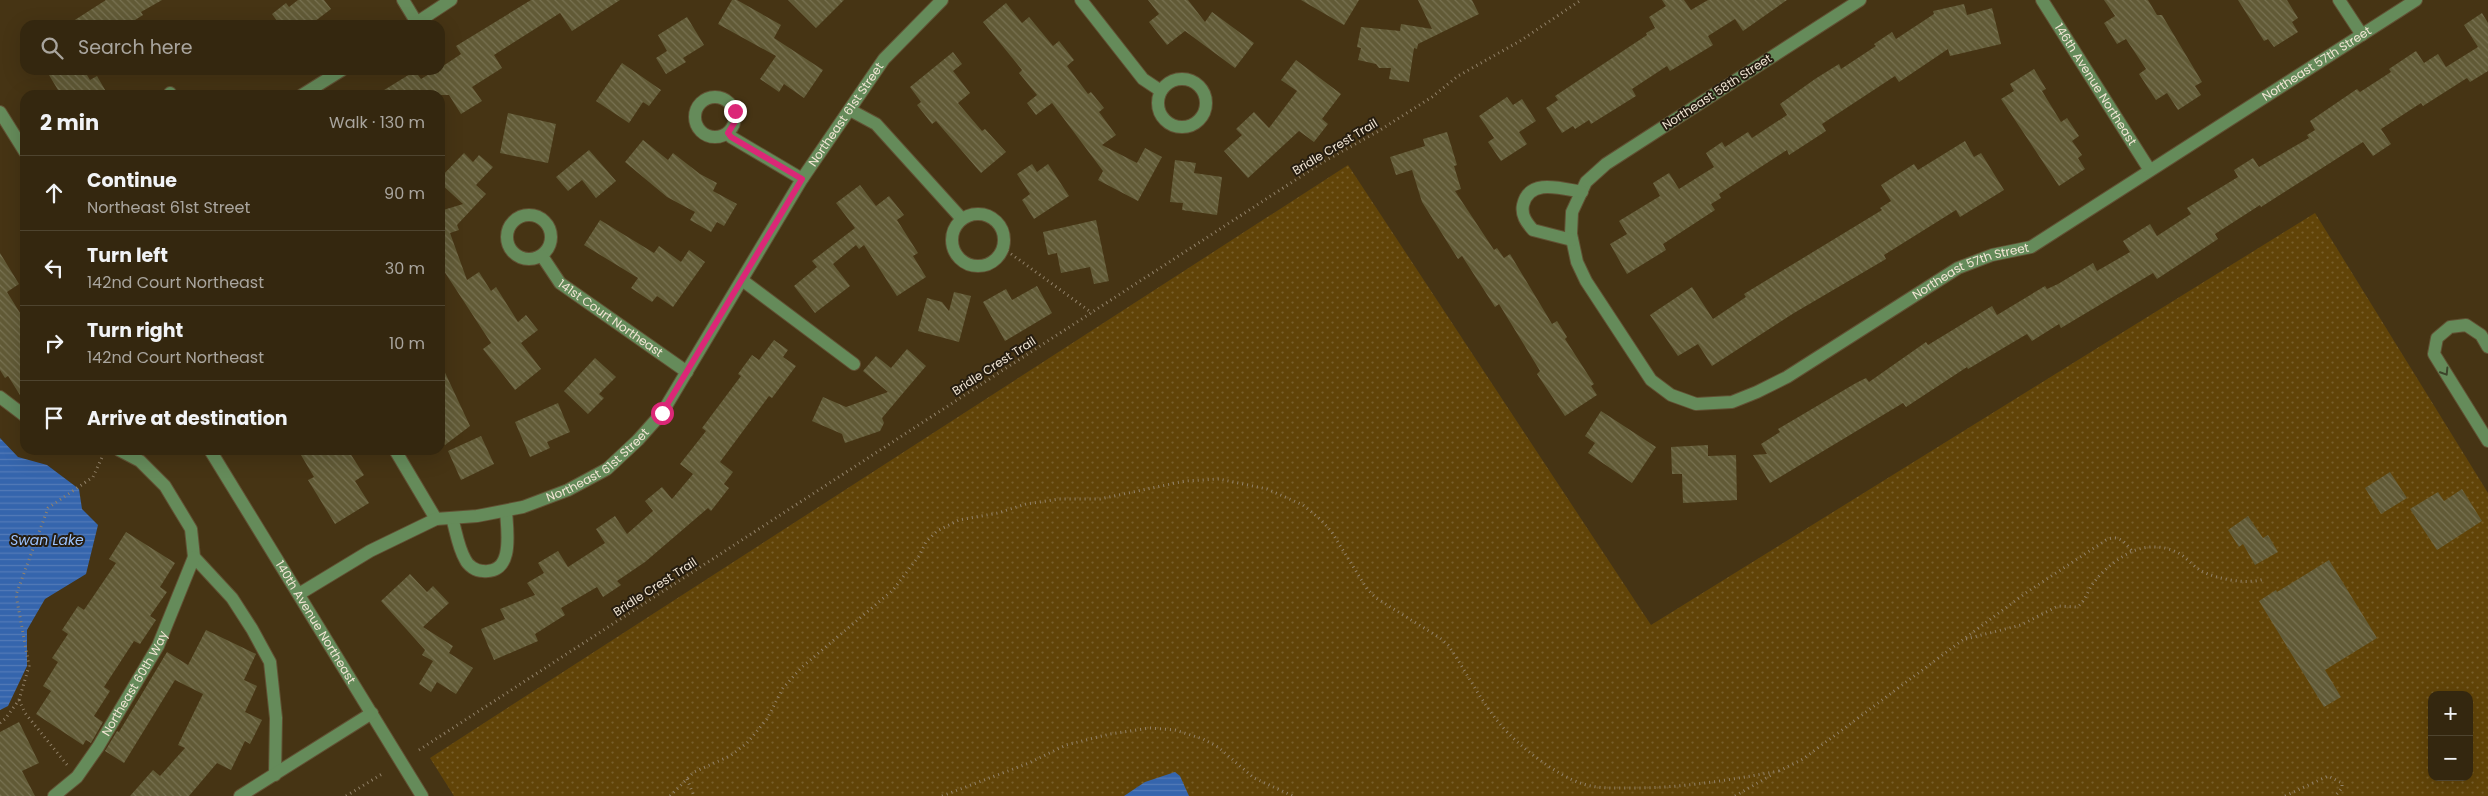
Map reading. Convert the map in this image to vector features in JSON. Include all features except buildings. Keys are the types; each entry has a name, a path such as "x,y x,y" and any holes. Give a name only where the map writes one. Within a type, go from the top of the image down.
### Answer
{"street":[{"path":"403,0 413,20"},
{"path":"421,20 452,0"},
{"name":"Northeast 61st Street","path":"299,594 370,551 436,518 452,518 523,508 568,490 607,469 638,440 662,413 802,179 884,59 942,0"},
{"path":"1081,0 1143,79 1160,91"},
{"name":"Northeast 58th Street","path":"1572,212 1586,182 1606,164 1860,0"},
{"name":"146th Avenue Northeast","path":"2042,0 2149,169"},
{"path":"2339,0 2362,35"},
{"name":"Northeast 57th Street","path":"1572,212 1572,240 1586,281 1651,380 1671,395 1696,404 1732,402 1787,377 1958,268 1992,255 2030,247 2149,169 2416,0"},
{"path":"310,90 334,75"},
{"path":"850,110 876,124 962,220"},
{"path":"0,112 20,144"},
{"path":"728,133 731,137 802,179"},
{"path":"1572,240 1533,230 1523,216 1523,208 1528,196 1538,188 1545,186 1582,192"},
{"path":"978,214 993,218 1003,232 1003,248 994,262 985,266 968,264 960,259 952,243 953,234 962,220 978,214"},
{"name":"141st Court Northeast","path":"542,256 560,283 687,372"},
{"path":"742,280 854,364"},
{"path":"2488,347 2481,335 2466,326 2450,327 2437,338 2434,354 2488,441"},
{"path":"0,397 20,412"},
{"path":"128,455 140,461 165,486 191,529 194,557 232,598 270,662 276,718 275,775"},
{"name":"140th Avenue Northeast","path":"213,455 422,796"},
{"path":"398,455 436,518"},
{"path":"452,518 465,560 475,570 489,571 501,565 507,552 506,511"},
{"name":"Northeast 60th Way","path":"54,796 77,777 98,747 158,646 194,557"},
{"path":"240,796 372,713"}],"path":[{"name":"Bridle Crest Trail","path":"419,750 1323,162 1377,132 1432,97 1458,76 1520,41 1581,0"},
{"path":"1003,248 1092,313"},
{"path":"0,723 5,720 19,700 29,666 16,595 48,508 93,476 104,455"},
{"path":"670,796 702,767 730,756 747,743 767,719 783,688 802,666 893,590 919,556 926,542 947,525 959,520 998,513 1026,504 1059,499 1100,498 1185,481 1219,479 1267,489 1303,505 1320,519 1331,531 1367,589 1376,598 1444,641 1501,725 1562,775 1581,784 1601,788 1658,788 1712,783 1779,771"},
{"path":"1735,796 1754,783 1803,759 2034,587 2106,540 2114,537 2120,539 2132,551"},
{"path":"1964,640 2021,624 2058,606 2077,607 2083,602 2097,578 2112,564 2132,551 2160,547 2182,555 2205,572 2246,583 2264,579"},
{"path":"19,700 25,713 77,777"},
{"path":"942,796 1029,763 1066,745 1110,734 1150,728 1175,730 1203,739 1218,747 1254,778 1293,796"},
{"path":"346,796 382,774"},
{"path":"2285,796 2328,776 2342,782 2342,788 2335,796"},
{"path":"687,779 694,796"}],"shaded area":[{"path":"1348,165 1651,625 2315,213 2488,493 2488,796 454,796 430,758"}],"water":[{"name":"Swan Lake","path":"0,438 18,457 47,465 79,489 82,509 98,525 86,574 45,599 27,630 27,666 8,706 0,710"},
{"path":"1175,772 1180,776 1189,796 1124,796 1145,782"}],"route":[{"path":"662,413 802,179 731,137 728,133 736,120 735,111"}]}
